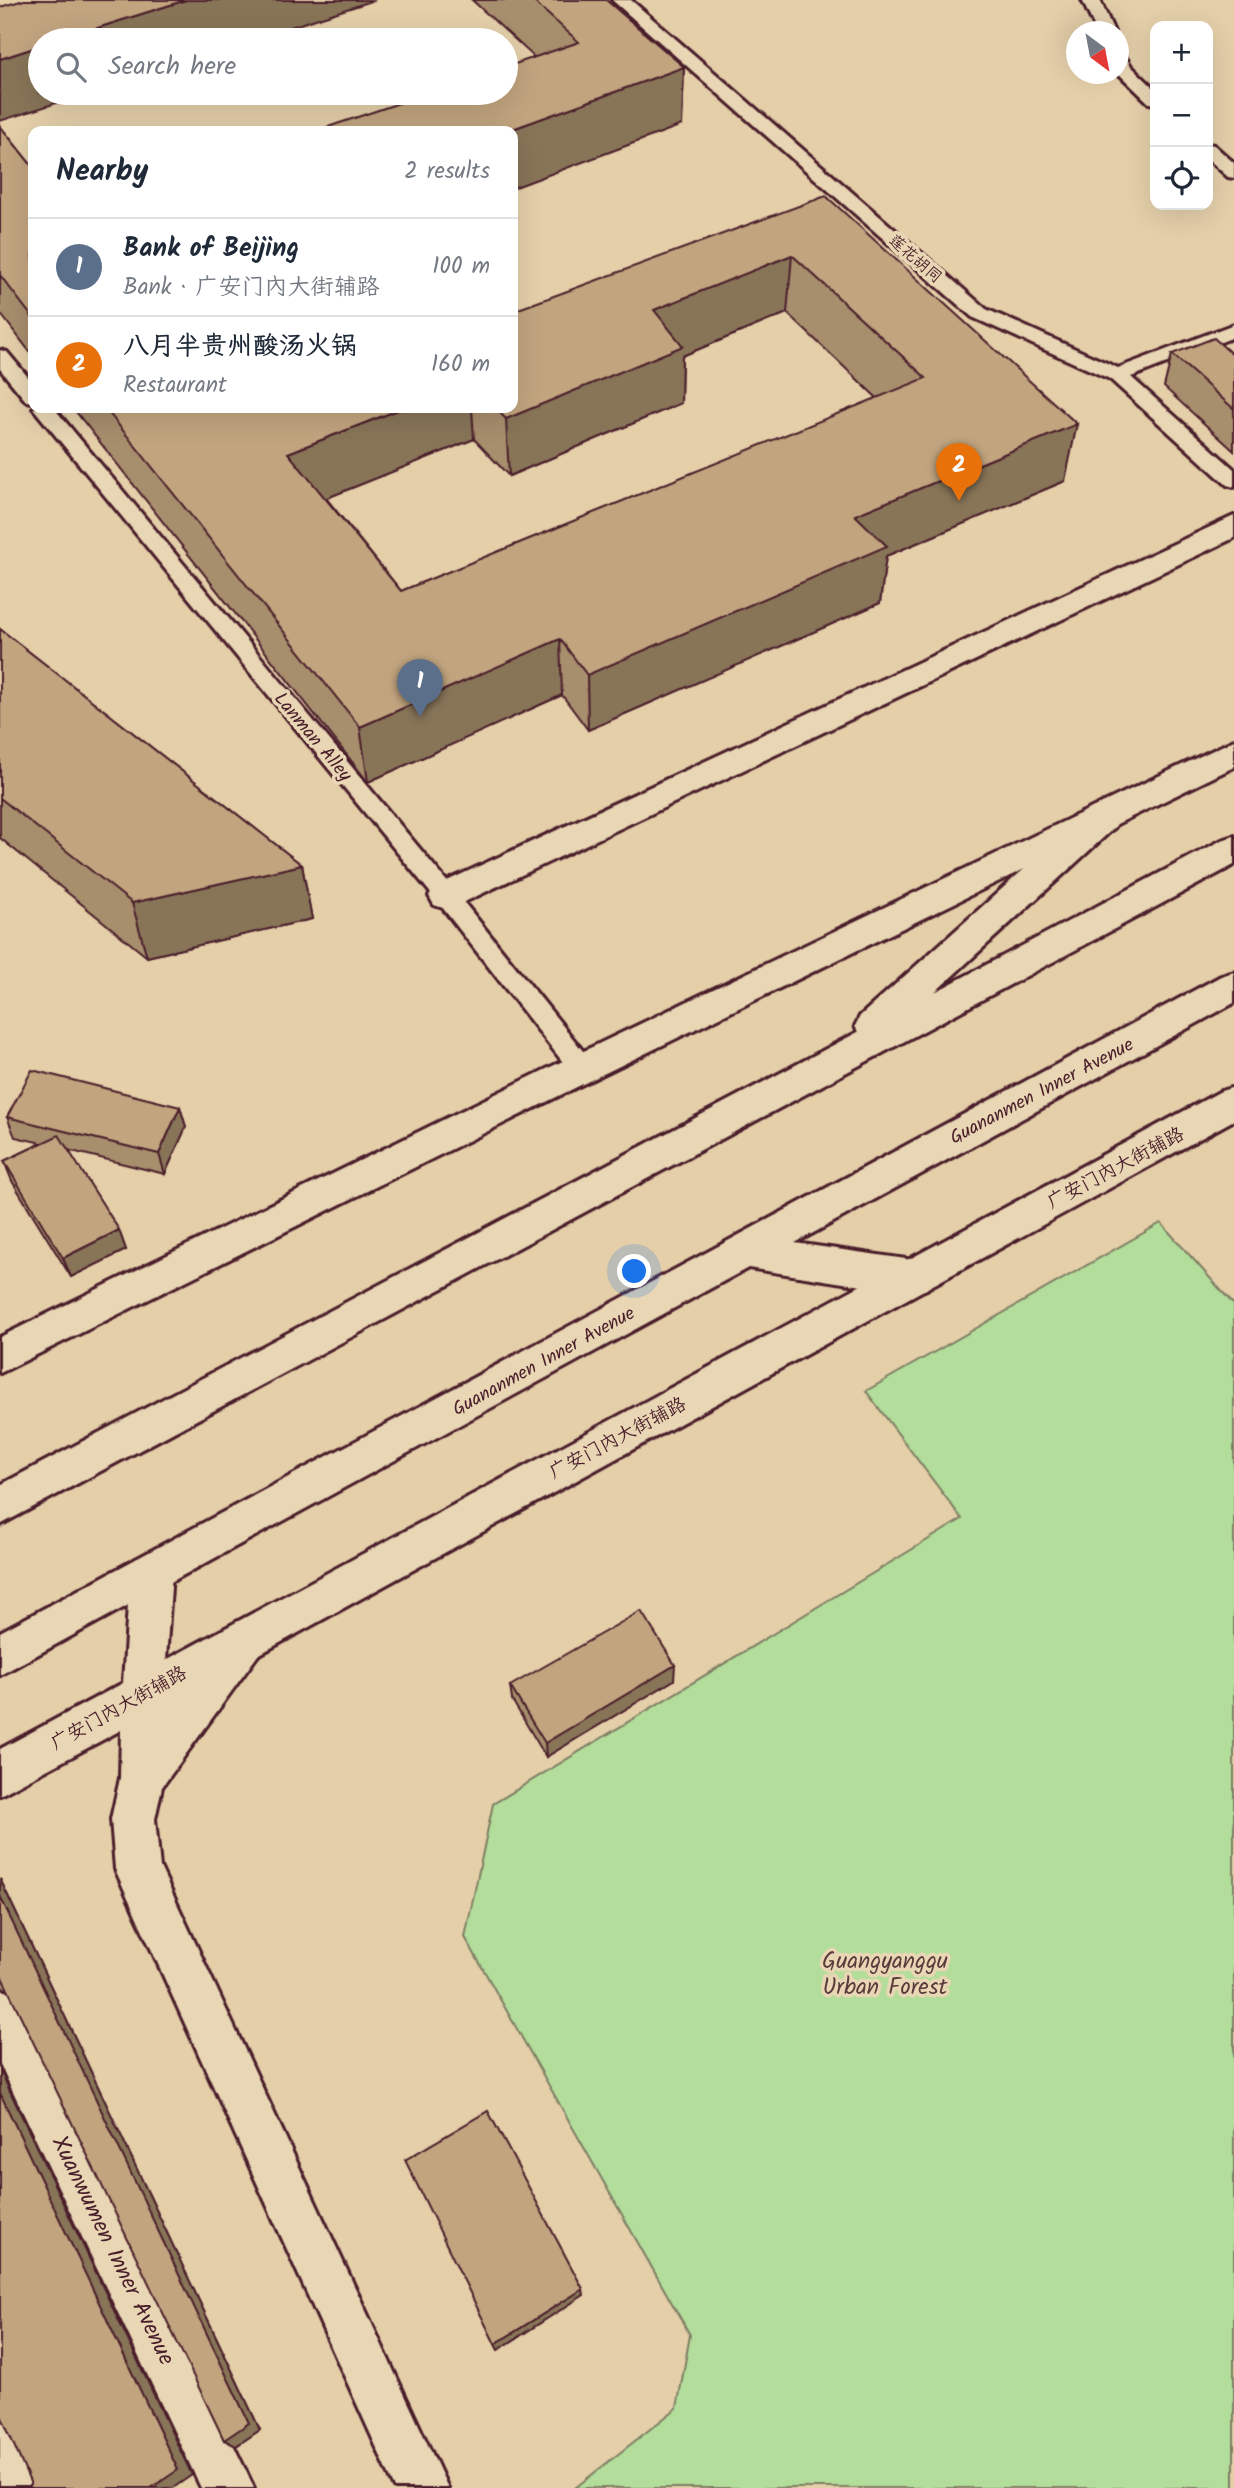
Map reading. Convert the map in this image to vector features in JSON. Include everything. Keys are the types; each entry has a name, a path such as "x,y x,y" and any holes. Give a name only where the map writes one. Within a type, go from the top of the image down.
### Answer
{"street":[{"path":"446,896 1234,526"},
{"path":"0,1356 582,1068 1103,818 1234,752"},
{"path":"830,1066 1103,818"},
{"path":"0,1506 1234,849"},
{"name":"Guananmen Inner Avenue","path":"0,1655 1234,986"},
{"name":"广安门内大街辅路","path":"0,1773 146,1691 1234,1102"},
{"path":"742,1251 913,1277"},
{"path":"151,1573 145,1652 142,1778 133,1819 138,1869 422,2488"},
{"path":"142,1778 247,1637"},
{"name":"Xuanwumen Inner Avenue","path":"0,2012 228,2488"},
{"path":"0,2439 21,2488"}],"lane":[{"name":"莲花胡同","path":"621,0 979,313 1116,374 1234,480"},
{"path":"1091,0 1101,21"},
{"path":"1129,74 1150,94"},
{"path":"1213,154 1234,173"},
{"path":"1116,374 1234,330"},
{"path":"0,356 28,390"},
{"name":"Lanman Alley","path":"47,413 446,896 582,1068"}],"green space":[{"name":"Guangyanggu Urban Forest","path":"1161,1223 1234,1305 1234,2488 575,2488 677,2408 690,2335 465,1937 493,1804 962,1519 866,1391"}],"building":[{"path":"24,0 186,0 97,28 28,28 28,50 0,59 0,7"},
{"path":"532,0 606,0 684,67 518,127 331,126 393,105 518,105 518,63 579,42"},
{"path":"0,126 28,161 28,311 0,275"},
{"path":"826,196 1077,424 855,515 887,546 587,675 560,639 360,727 109,413 390,413 288,453 401,591 926,378 792,255 654,310 683,346 506,419 500,413 518,413 518,309"},
{"path":"1214,338 1234,356 1234,409 1172,354"},
{"path":"0,629 302,865 132,903 0,798"},
{"path":"32,1070 180,1107 159,1154 7,1117"},
{"path":"59,1135 119,1230 63,1258 4,1161"},
{"path":"641,1611 675,1665 545,1743 510,1686"},
{"path":"0,1896 249,2423 224,2440 0,1974"},
{"path":"0,2093 178,2470 151,2488 0,2488 30,2486 30,2482 0,2413"},
{"path":"488,2111 583,2289 495,2344 405,2160"}],"place":[{"name":"八月半贵州酸汤火锅","path":"959,501"},
{"name":"Bank of Beijing","path":"420,717"}]}
